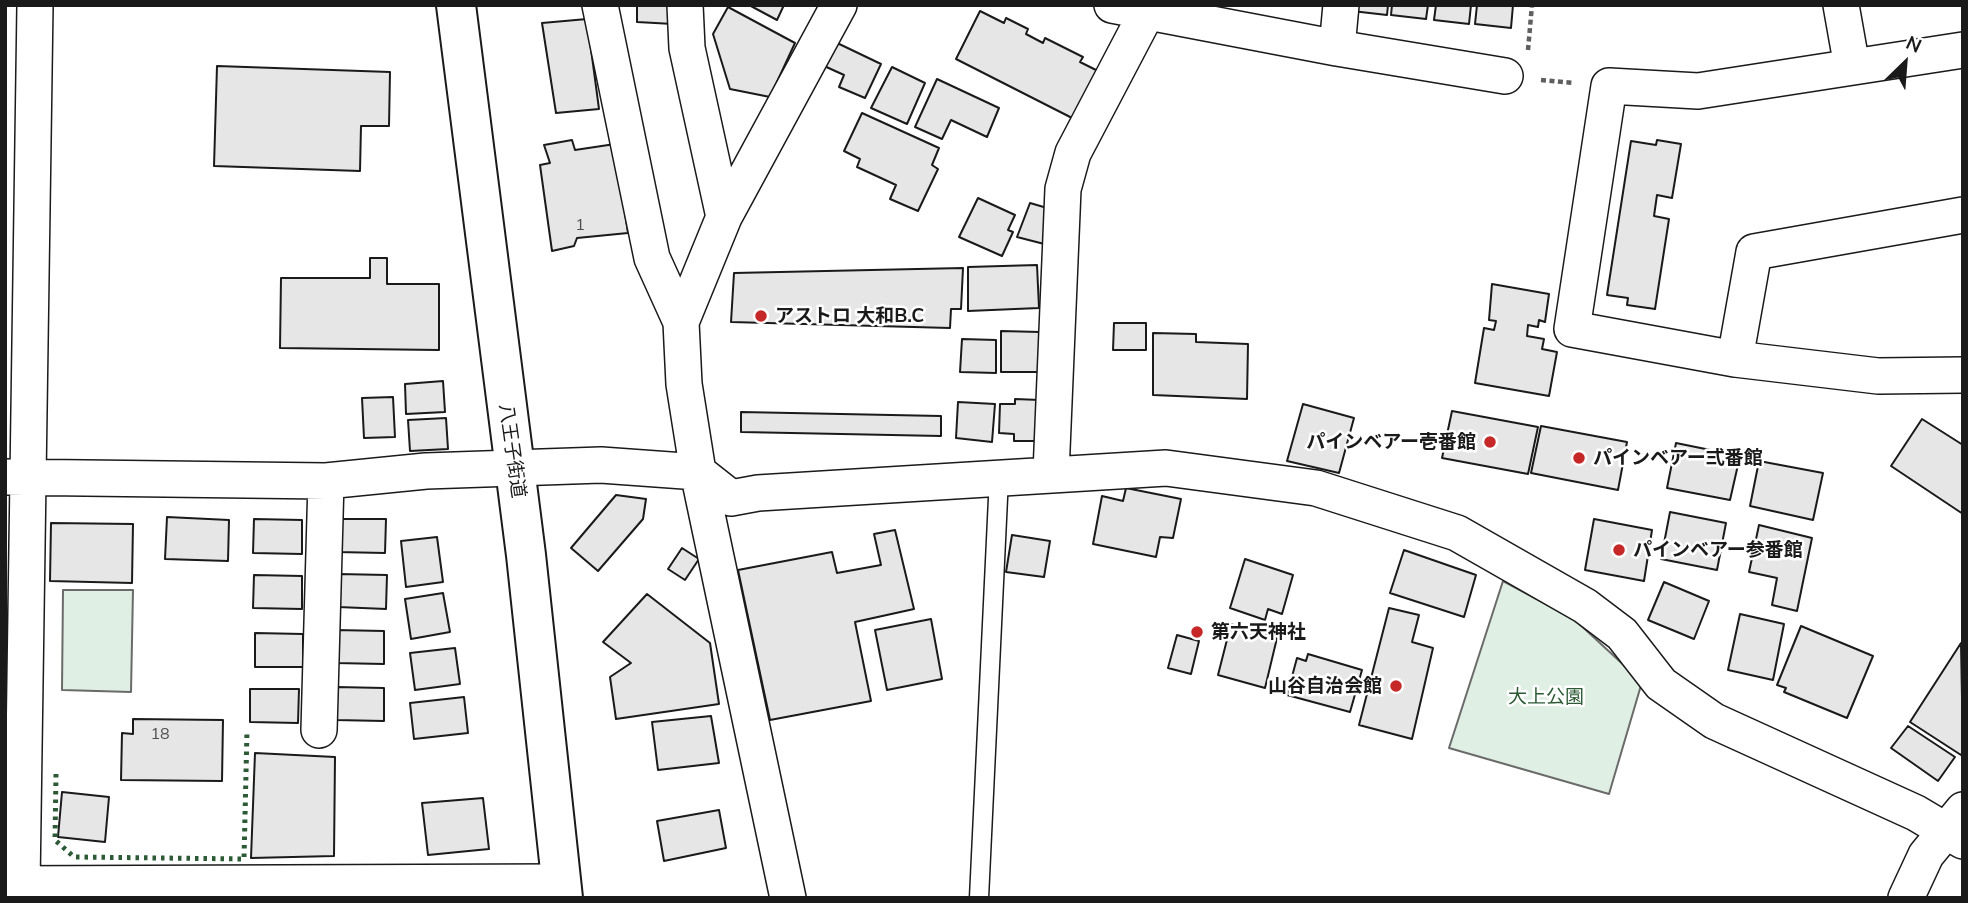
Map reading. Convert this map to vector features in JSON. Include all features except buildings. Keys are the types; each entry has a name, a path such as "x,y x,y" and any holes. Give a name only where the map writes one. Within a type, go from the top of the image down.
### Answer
{"main road":[{"name":"八王子街道","path":"456,5 516,469 562,890"}],"street":[{"path":"35,5 17,477 14,884 562,890"},
{"path":"600,5 652,258 681,322 684,384 698,472 788,898"},
{"path":"685,5 687,48 724,217"},
{"path":"681,322 724,217 839,5"},
{"path":"1112,5 1146,14 1336,48 1516,77"},
{"path":"1336,48 1341,5"},
{"path":"1841,5 1852,67"},
{"path":"1051,474 1063,189 1073,153 1146,14"},
{"path":"1963,50 1698,91 1609,86 1572,329 1735,359 1878,376 1963,375"},
{"path":"1735,359 1754,252 1963,215"},
{"path":"17,477 326,481 426,471 601,465 698,472 731,498 758,493 1166,468 1316,488 1457,533 1585,606 1622,634 1661,684 1714,721 1957,827 1926,855 1906,898"},
{"path":"319,730 326,481"}],"lane":[{"path":"979,898 999,477"}],"path":[{"path":"1532,5 1516,77 1609,86"}],"green space":[{"name":"大上公園","path":"1503,581 1574,619 1642,682 1609,794 1449,748"},
{"path":"63,590 133,590 131,692 62,690"}],"hedge":[{"path":"56,774 55,840 74,857 244,859 247,731"}],"place":[{"name":"アストロ 大和B.C","path":"761,316"},
{"name":"パインベアー壱番館","path":"1490,442"},
{"name":"パインベアー弍番館","path":"1579,458"},
{"name":"パインベアー参番館","path":"1619,550"},
{"name":"第六天神社","path":"1197,632"},
{"name":"山谷自治会館","path":"1396,686"}]}
